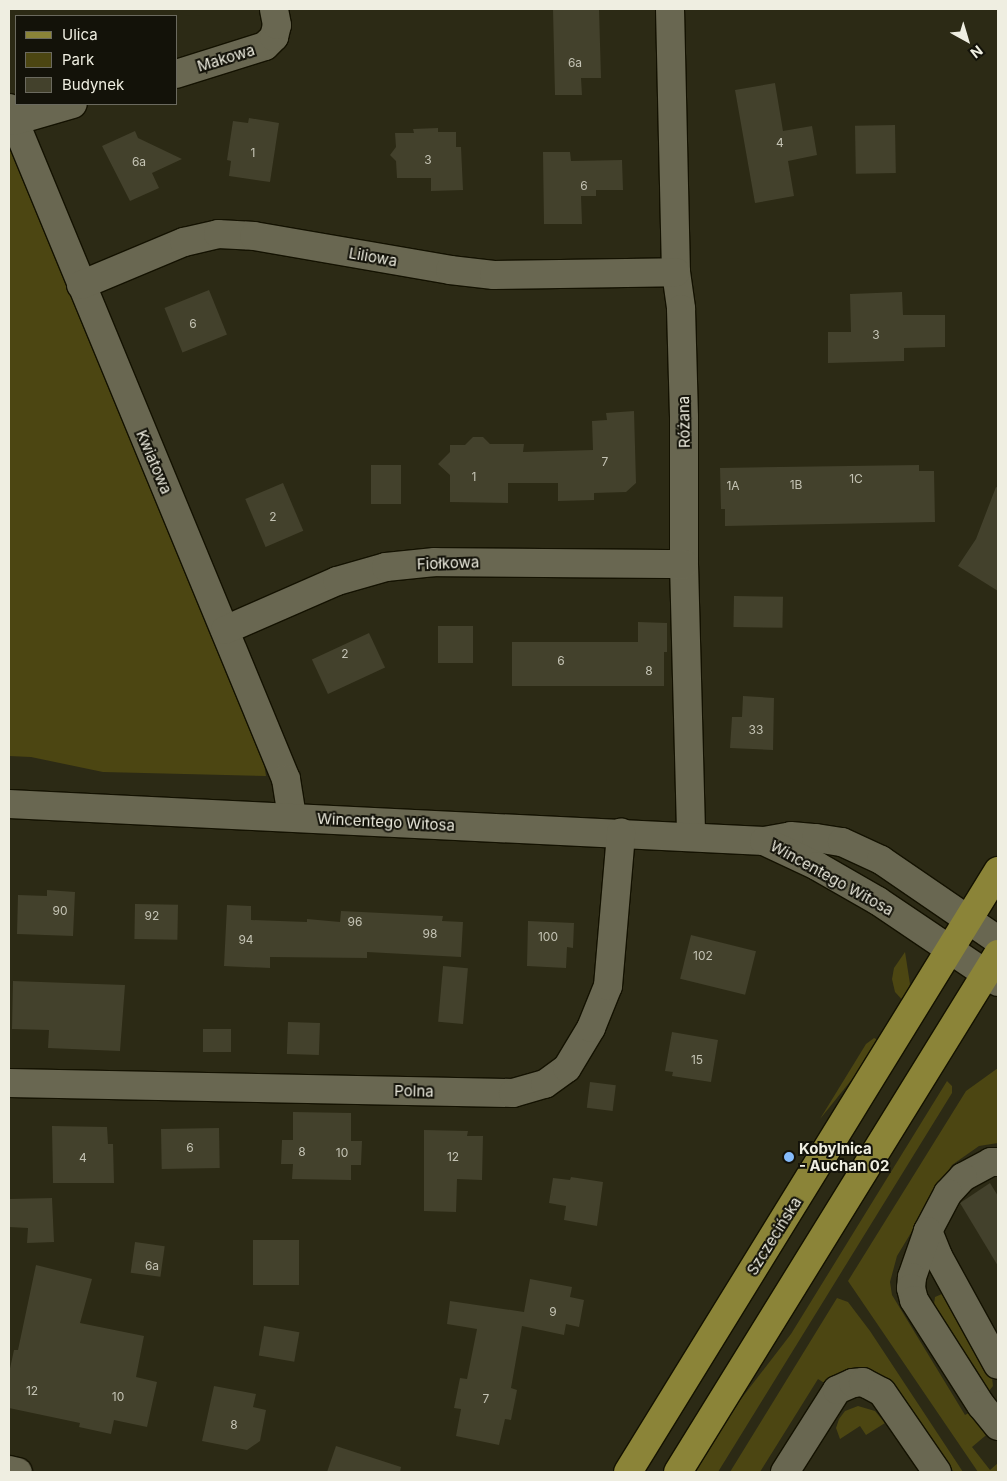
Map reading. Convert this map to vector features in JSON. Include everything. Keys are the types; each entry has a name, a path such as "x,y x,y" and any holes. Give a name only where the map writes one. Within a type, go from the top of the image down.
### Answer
{"main road":[{"name":"Szczecińska","path":"628,1472 998,871"},
{"path":"678,1472 994,970"}],"street":[{"name":"Makowa","path":"178,73 265,46 274,37 278,25 274,9"},
{"name":"Różana","path":"670,9 676,272 682,309 684,564 691,837"},
{"path":"11,115 67,105"},
{"name":"Kwiatowa","path":"11,115 286,779 292,817"},
{"name":"Liliowa","path":"81,286 184,242 218,234 254,236 450,270 494,275 676,272"},
{"name":"Fiołkowa","path":"225,630 337,581 386,567 435,562 684,564"},
{"name":"Wincentego Witosa","path":"9,804 764,841 791,836 842,842 881,860 998,940"},
{"name":"Polna","path":"9,1082 513,1093 544,1084 567,1068 591,1028 608,986 621,833"},
{"name":"Wincentego Witosa","path":"764,841 817,866 878,901 949,951 994,970"},
{"path":"998,1162 991,1162 963,1177 948,1193 928,1231 912,1276 911,1288 914,1300 981,1405 998,1426"},
{"path":"928,1231 938,1256 998,1365"},
{"path":"785,1472 837,1390 853,1383 863,1382 882,1392 937,1472"},
{"path":"9,1470 18,1472"}],"green space":[{"path":"9,145 262,751 266,776 103,772 31,757 9,756"},
{"path":"905,952 910,984 905,1003 895,992 892,979 894,968"},
{"path":"874,1038 882,1042 820,1119 866,1044"},
{"path":"998,1068 998,1143 979,1146 952,1165 897,1256 890,1282 892,1295 965,1415 976,1409 991,1431 972,1447 990,1470 998,1463 998,1472 978,1472 848,1281 966,1091"},
{"path":"947,1081 952,1086 952,1093 718,1472 690,1472 711,1438 791,1334"},
{"path":"942,1294 992,1378 993,1386 989,1391 973,1364 969,1366 934,1304 935,1297"},
{"path":"837,1298 848,1302 870,1331 963,1472 954,1472 891,1384 884,1377 870,1371 826,1384 818,1379 760,1472 730,1472"},
{"path":"858,1406 875,1411 885,1423 866,1435 860,1426 840,1439 836,1428 839,1419 845,1411"}],"building":[{"path":"553,9 599,9 601,78 581,78 582,95 555,95"},
{"path":"775,83 783,131 812,126 817,155 788,161 794,196 755,203 735,90"},
{"path":"249,118 279,123 270,182 229,176 231,161 227,160 233,121 248,123"},
{"path":"895,125 896,173 856,174 855,126"},
{"path":"438,128 438,132 456,132 456,147 461,147 463,190 431,191 431,178 397,178 396,161 390,155 396,147 395,133 414,133 413,129"},
{"path":"135,131 138,138 182,159 152,173 159,188 130,201 102,146"},
{"path":"543,152 570,152 571,161 622,160 623,190 596,190 596,196 581,196 582,224 544,224"},
{"path":"209,290 227,335 182,352 164,308"},
{"path":"902,292 903,315 945,315 945,347 904,348 904,361 828,363 828,332 851,332 850,294"},
{"path":"634,411 636,483 626,492 594,493 594,500 558,501 558,483 508,483 508,503 450,502 450,475 438,464 450,452 450,445 465,445 473,437 483,437 490,444 524,444 523,452 593,450 592,421 607,420 606,413"},
{"path":"371,465 401,465 401,504 371,504"},
{"path":"919,465 919,471 934,471 935,522 725,526 725,509 721,509 720,468"},
{"path":"283,483 303,531 266,547 245,499"},
{"path":"996,487 998,488 998,591 958,566 976,539"},
{"path":"734,596 783,597 782,628 733,627"},
{"path":"638,622 667,623 667,652 664,652 664,686 512,686 512,642 638,642"},
{"path":"438,626 473,626 473,663 438,663"},
{"path":"369,633 385,667 328,694 312,660"},
{"path":"743,696 774,698 773,750 730,748 732,717 742,717"},
{"path":"47,890 75,892 73,936 17,934 18,895 47,896"},
{"path":"135,904 178,905 177,940 134,939"},
{"path":"227,905 251,906 251,920 307,922 307,919 340,922 341,911 443,916 442,921 463,922 461,957 367,952 367,958 270,957 270,968 224,966"},
{"path":"528,921 574,923 573,948 567,947 566,968 527,966"},
{"path":"691,935 756,951 745,995 680,979"},
{"path":"443,966 468,968 463,1024 438,1022"},
{"path":"13,981 125,985 120,1051 48,1048 49,1030 12,1029"},
{"path":"288,1022 320,1023 319,1055 287,1054"},
{"path":"203,1029 231,1029 231,1052 203,1052"},
{"path":"672,1032 718,1040 711,1082 672,1076 673,1072 665,1071"},
{"path":"590,1082 616,1085 613,1111 587,1108"},
{"path":"293,1112 351,1113 351,1141 362,1141 361,1165 351,1165 351,1180 292,1179 293,1164 281,1164 282,1140 293,1140"},
{"path":"52,1126 107,1127 108,1144 113,1144 114,1183 53,1183"},
{"path":"219,1128 220,1168 162,1169 161,1129"},
{"path":"424,1130 468,1131 467,1136 483,1136 482,1180 457,1179 456,1212 424,1211"},
{"path":"571,1177 603,1182 597,1226 564,1220 566,1206 549,1203 553,1178 570,1180"},
{"path":"990,1183 998,1196 998,1266 960,1203"},
{"path":"52,1198 54,1242 27,1243 28,1228 9,1227 9,1199"},
{"path":"253,1240 299,1240 299,1285 253,1285"},
{"path":"135,1242 165,1246 160,1277 131,1273"},
{"path":"36,1265 92,1279 80,1323 144,1336 136,1377 157,1382 147,1427 114,1420 111,1434 79,1427 80,1423 9,1408 9,1373 14,1350 18,1350"},
{"path":"530,1279 572,1287 570,1297 584,1300 579,1327 566,1324 564,1335 522,1326 511,1388 517,1390 511,1420 505,1419 499,1445 456,1436 461,1409 454,1408 460,1378 467,1379 477,1329 447,1324 450,1301 524,1312"},
{"path":"264,1326 299,1332 294,1362 259,1356"},
{"path":"214,1386 256,1394 253,1407 266,1410 260,1441 247,1450 202,1441"},
{"path":"336,1446 401,1467 400,1472 327,1472"}],"place":[{"name":"Kobylnica - Auchan 02","path":"789,1157"}]}
